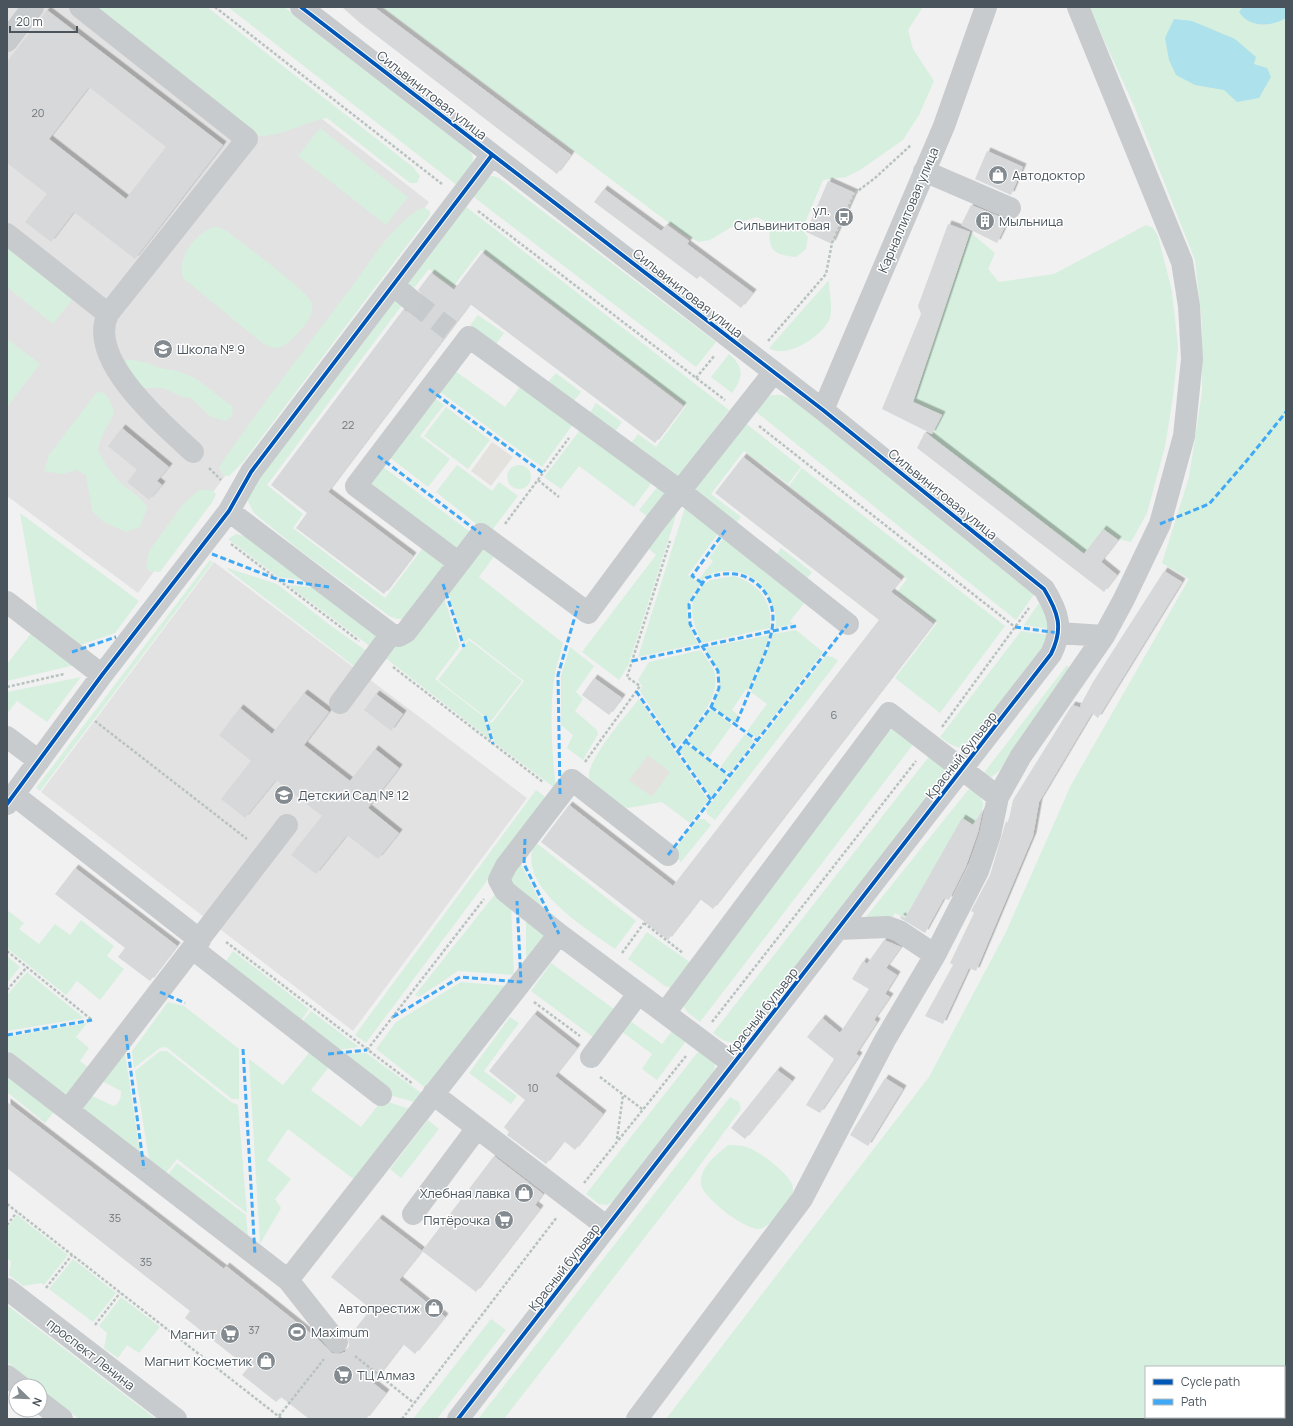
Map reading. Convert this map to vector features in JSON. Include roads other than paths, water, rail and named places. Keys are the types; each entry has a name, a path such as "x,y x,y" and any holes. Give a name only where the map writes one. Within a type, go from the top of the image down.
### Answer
{"street":[{"path":"7,41 33,7"},
{"path":"80,7 247,139 108,314 105,327 107,344 124,381 144,405 193,452"},
{"name":"Сильвинитовая улица","path":"300,7 823,410 1049,597 1059,633"},
{"name":"Карналлитовая улица","path":"823,410 944,126 986,7"},
{"path":"637,1419 802,1199 885,1040 935,955 978,871 990,835 998,797 1021,756 1104,636 1124,599 1160,524 1184,436 1191,352 1189,306 1182,262 1078,7"},
{"path":"381,1095 200,939 10,800 39,761 97,672 229,511 251,472 492,155"},
{"path":"924,171 1010,208"},
{"path":"7,234 108,314"},
{"path":"393,286 411,300"},
{"path":"459,562 356,486 458,336 468,336 680,491 848,624"},
{"path":"229,511 391,634 399,636 406,632 481,534 588,613 680,491 774,372"},
{"path":"7,602 97,672"},
{"path":"1059,633 1104,636"},
{"name":"Красный бульвар","path":"458,1419 1051,654 1059,633"},
{"path":"340,703 391,634"},
{"path":"665,1013 889,712 998,797"},
{"path":"7,737 39,761"},
{"path":"668,855 572,780 506,866 499,880 505,891 559,934 733,1064"},
{"path":"68,1110 287,825"},
{"path":"838,929 888,927 899,931 935,955"},
{"path":"288,1280 559,934"},
{"path":"595,1053 638,994"},
{"path":"7,1063 288,1280 338,1342"},
{"path":"432,1096 477,1128 607,1227"},
{"path":"413,1214 477,1128"},
{"name":"проспект Ленина","path":"7,1289 176,1419"},
{"path":"48,1408 62,1419"}],"water":[{"path":"1243,7 1286,7 1286,18 1274,23 1254,23 1248,21 1239,12"},
{"path":"1174,19 1192,21 1235,39 1256,57 1254,64 1267,68 1271,77 1259,98 1237,102 1224,90 1195,85 1176,75 1169,60 1165,38"}],"tunnel":[{"path":"411,300 450,330"}],"place":[{"name":"Автодоктор","path":"998,175"},
{"name":"ул. Сильвинитовая","path":"844,217"},
{"name":"Мыльница","path":"985,221"},
{"name":"Школа № 9","path":"163,349"},
{"name":"Детский Сад № 12","path":"284,795"},
{"name":"Хлебная лавка","path":"524,1193"},
{"name":"Пятёрочка","path":"504,1220"},
{"name":"Автопрестиж","path":"434,1308"},
{"name":"Maximum","path":"297,1332"},
{"name":"Магнит","path":"230,1334"},
{"name":"Магнит Косметик","path":"266,1361"},
{"name":"ТЦ Алмаз","path":"343,1375"}]}
